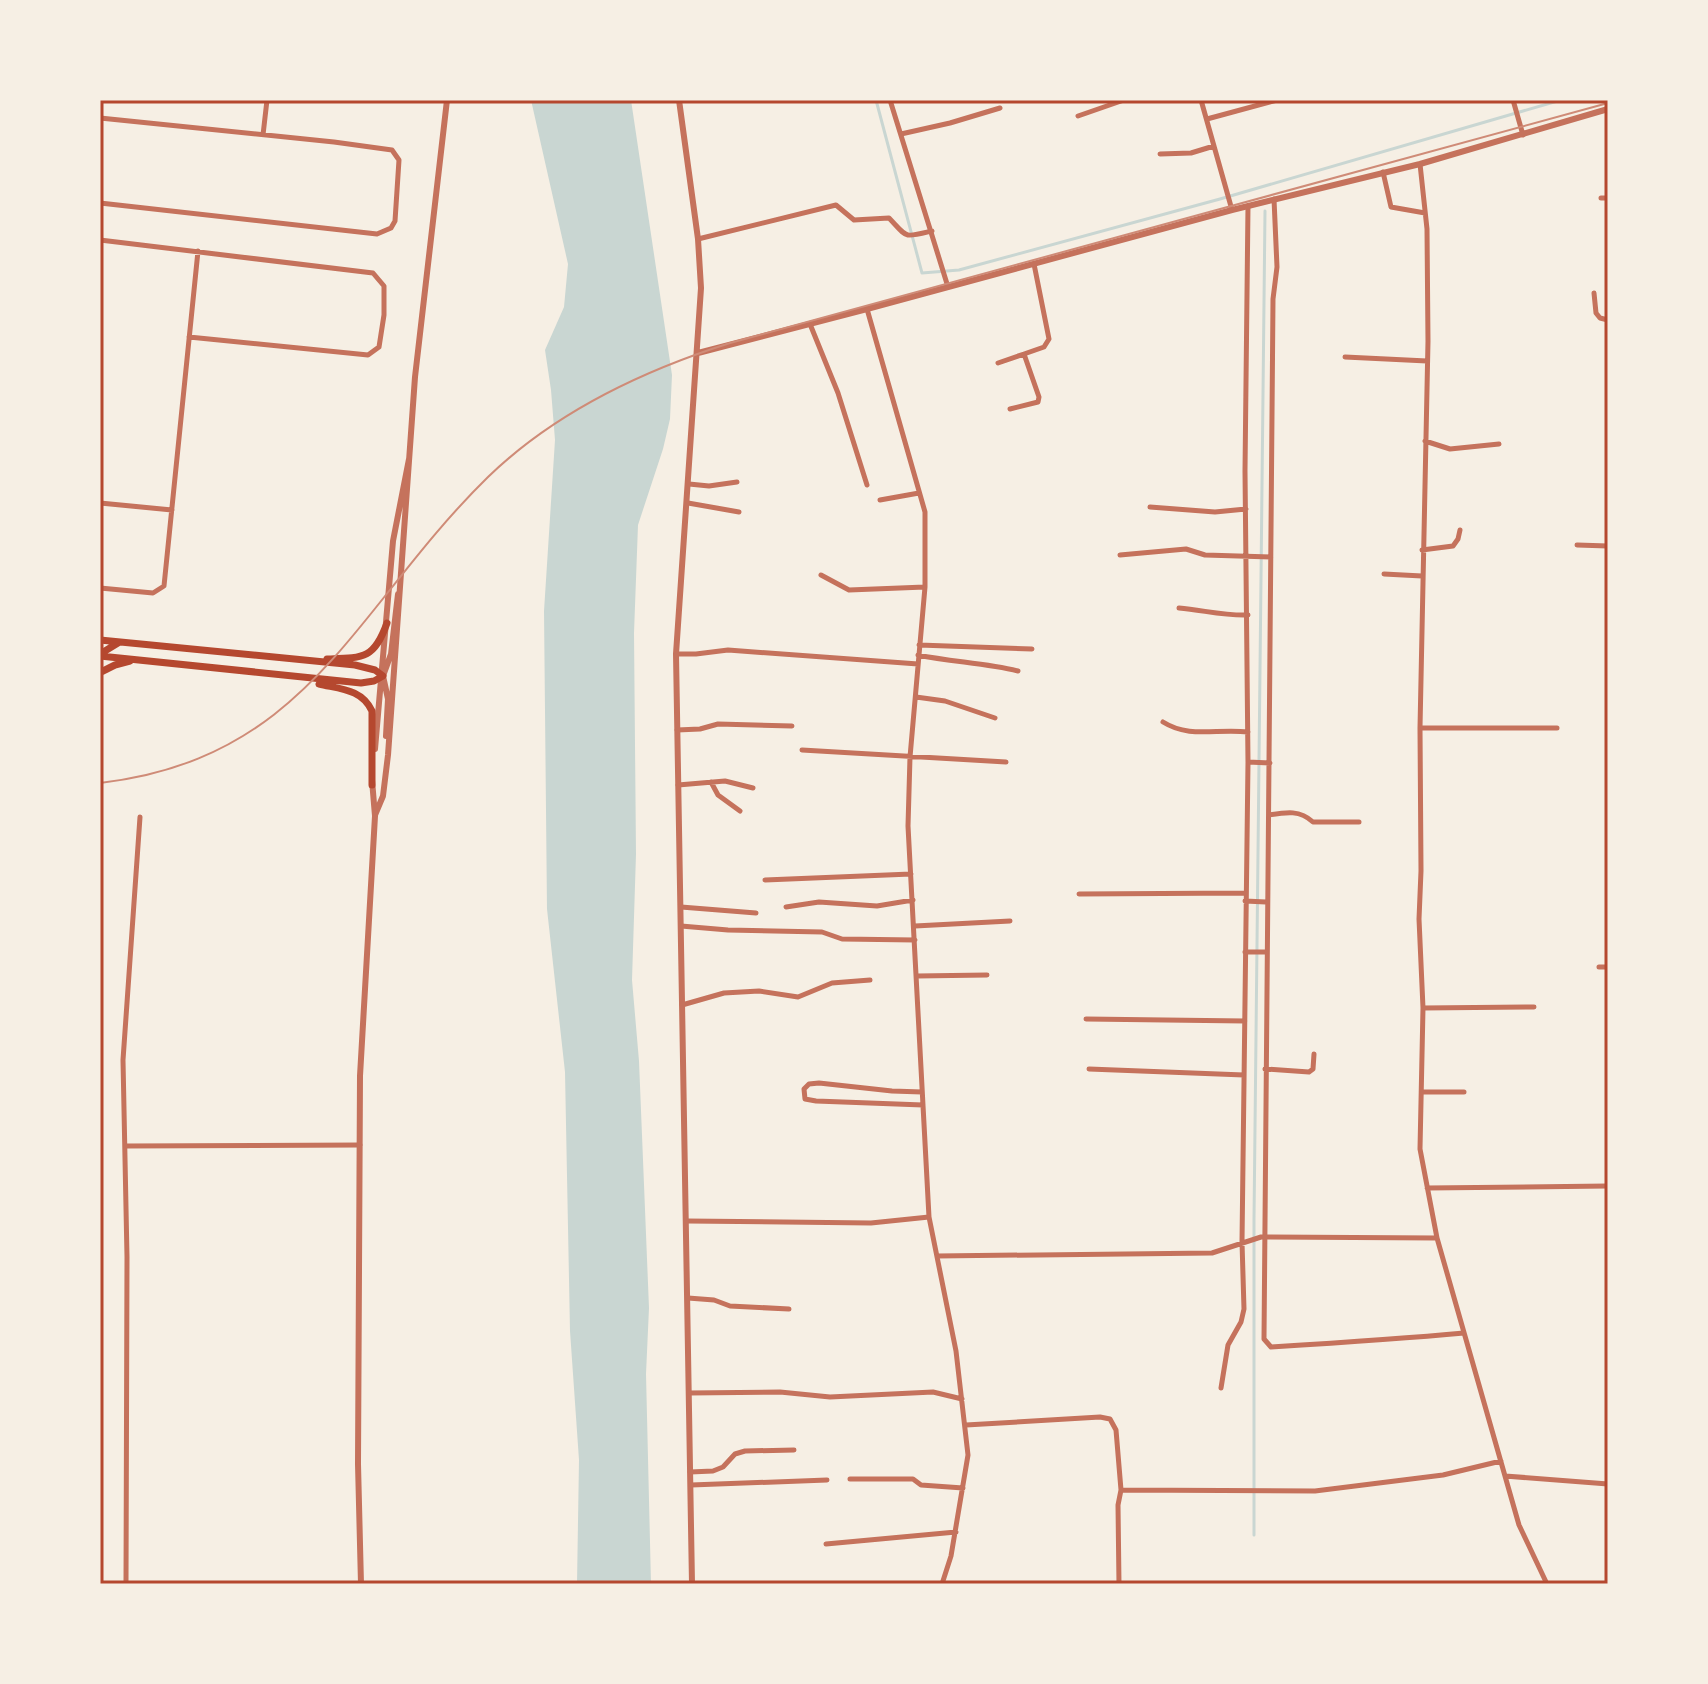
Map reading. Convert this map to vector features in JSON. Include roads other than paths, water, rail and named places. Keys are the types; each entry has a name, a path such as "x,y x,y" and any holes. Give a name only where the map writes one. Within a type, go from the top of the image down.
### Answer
{"main road":[{"path":"293,659 365,656 380,641 387,623"},
{"path":"100,640 355,665 375,670 383,676 361,683 100,655"},
{"path":"100,655 120,642"},
{"path":"103,671 136,660"},
{"path":"296,678 352,691 363,696 368,703 372,711 372,785"}],"street":[{"path":"263,135 267,100"},
{"path":"375,816 383,796 386,771 415,377 447,100"},
{"path":"679,100 698,239 701,288 676,654 692,1584"},
{"path":"890,100 947,283"},
{"path":"1078,116 1124,100"},
{"path":"1201,100 1231,206"},
{"path":"1207,119 1277,100"},
{"path":"1513,100 1523,135"},
{"path":"901,134 1000,108"},
{"path":"698,353 867,309 947,283 1034,264 1231,206 1248,206 1420,164 1608,109"},
{"path":"100,118 392,150 399,160 395,221 385,233 100,203"},
{"path":"1160,154 1191,153 1214,146"},
{"path":"1420,164 1425,213 1427,361 1420,728 1419,919 1423,1008 1420,1149 1437,1238 1519,1525 1547,1584"},
{"path":"1383,172 1391,207 1425,213"},
{"path":"1274,199 1277,267 1273,299 1270,763 1265,952 1264,1339 1271,1347 1464,1333"},
{"path":"698,239 836,205 854,220 889,218 900,234 906,236 932,231"},
{"path":"1221,1388 1228,1345 1241,1322 1244,1309 1242,1242 1250,556 1246,509 1248,206"},
{"path":"100,240 373,273 384,286 379,347 368,355 189,337"},
{"path":"100,588 153,593 164,586 198,251"},
{"path":"998,363 1044,347 1049,339 1034,264"},
{"path":"1594,293 1596,313 1608,320"},
{"path":"867,309 925,512 925,587 910,757 908,826 929,1217 956,1351 968,1455 956,1532 942,1584"},
{"path":"810,324 838,393 867,485"},
{"path":"1010,409 1038,402 1024,354"},
{"path":"1345,357 1427,361"},
{"path":"1425,441 1450,449 1499,444"},
{"path":"361,1584 358,1478 361,1064 375,816 372,785 393,541 409,459"},
{"path":"689,484 709,486 737,482"},
{"path":"880,500 919,493"},
{"path":"100,503 172,510"},
{"path":"688,503 739,512"},
{"path":"1150,507 1215,512 1246,509"},
{"path":"1422,550 1453,546 1460,530"},
{"path":"1577,545 1608,546"},
{"path":"1120,555 1186,549 1205,555 1270,557"},
{"path":"1384,574 1422,576"},
{"path":"821,575 849,590 925,587"},
{"path":"386,771 388,699 383,676 391,654 396,601 402,583"},
{"path":"1179,608 1225,616 1248,615"},
{"path":"919,645 1032,649"},
{"path":"676,654 728,650 918,664"},
{"path":"918,655 945,661 988,663 1018,671"},
{"path":"916,697 945,701 995,718"},
{"path":"1163,722 1185,733 1248,732"},
{"path":"677,730 718,724 792,726"},
{"path":"1420,728 1557,728"},
{"path":"802,750 1006,762"},
{"path":"1248,762 1270,763"},
{"path":"711,782 725,803 740,811"},
{"path":"678,785 732,782 753,788"},
{"path":"1269,815 1292,812 1305,815 1313,822 1359,822"},
{"path":"126,1584 126,1146 123,1060 140,817"},
{"path":"765,880 911,874"},
{"path":"1079,894 1245,893"},
{"path":"786,907 819,902 877,906 913,900"},
{"path":"1245,901 1266,902"},
{"path":"681,907 756,913"},
{"path":"915,926 1010,921"},
{"path":"681,926 822,932 842,939 915,940"},
{"path":"1245,952 1265,952"},
{"path":"1599,967 1608,967"},
{"path":"917,976 987,975"},
{"path":"682,1005 724,993 759,991 798,997 832,983 870,980"},
{"path":"1423,1008 1534,1007"},
{"path":"1086,1019 1245,1021"},
{"path":"1265,1069 1312,1071 1314,1054"},
{"path":"1089,1069 1244,1075"},
{"path":"922,1092 819,1083 809,1084 804,1089 805,1099 816,1101 923,1105"},
{"path":"1422,1092 1464,1092"},
{"path":"126,1146 360,1145"},
{"path":"1427,1188 1608,1186"},
{"path":"687,1221 871,1223 929,1217"},
{"path":"936,1256 1212,1253 1263,1237 1437,1238"},
{"path":"688,1298 714,1300 730,1306 789,1309"},
{"path":"689,1393 780,1392 830,1397 933,1392 962,1399"},
{"path":"966,1425 1106,1417 1116,1430 1121,1490 1118,1505 1119,1584"},
{"path":"690,1472 713,1471 723,1467 735,1454 745,1451 794,1450"},
{"path":"1121,1490 1315,1491 1443,1475 1501,1461"},
{"path":"1505,1476 1608,1484"},
{"path":"850,1479 913,1479 921,1485 963,1488"},
{"path":"691,1485 827,1480"},
{"path":"826,1544 956,1532"}],"waterway":[{"path":"876,100 922,273 959,270 1220,199 1561,100"},
{"path":"1254,1535 1254,1220 1265,211"}],"tram line":[{"path":"100,783 172,768 231,743 280,710 323,670 442,527 488,477 571,413 632,381 730,343 1608,103"}]}
